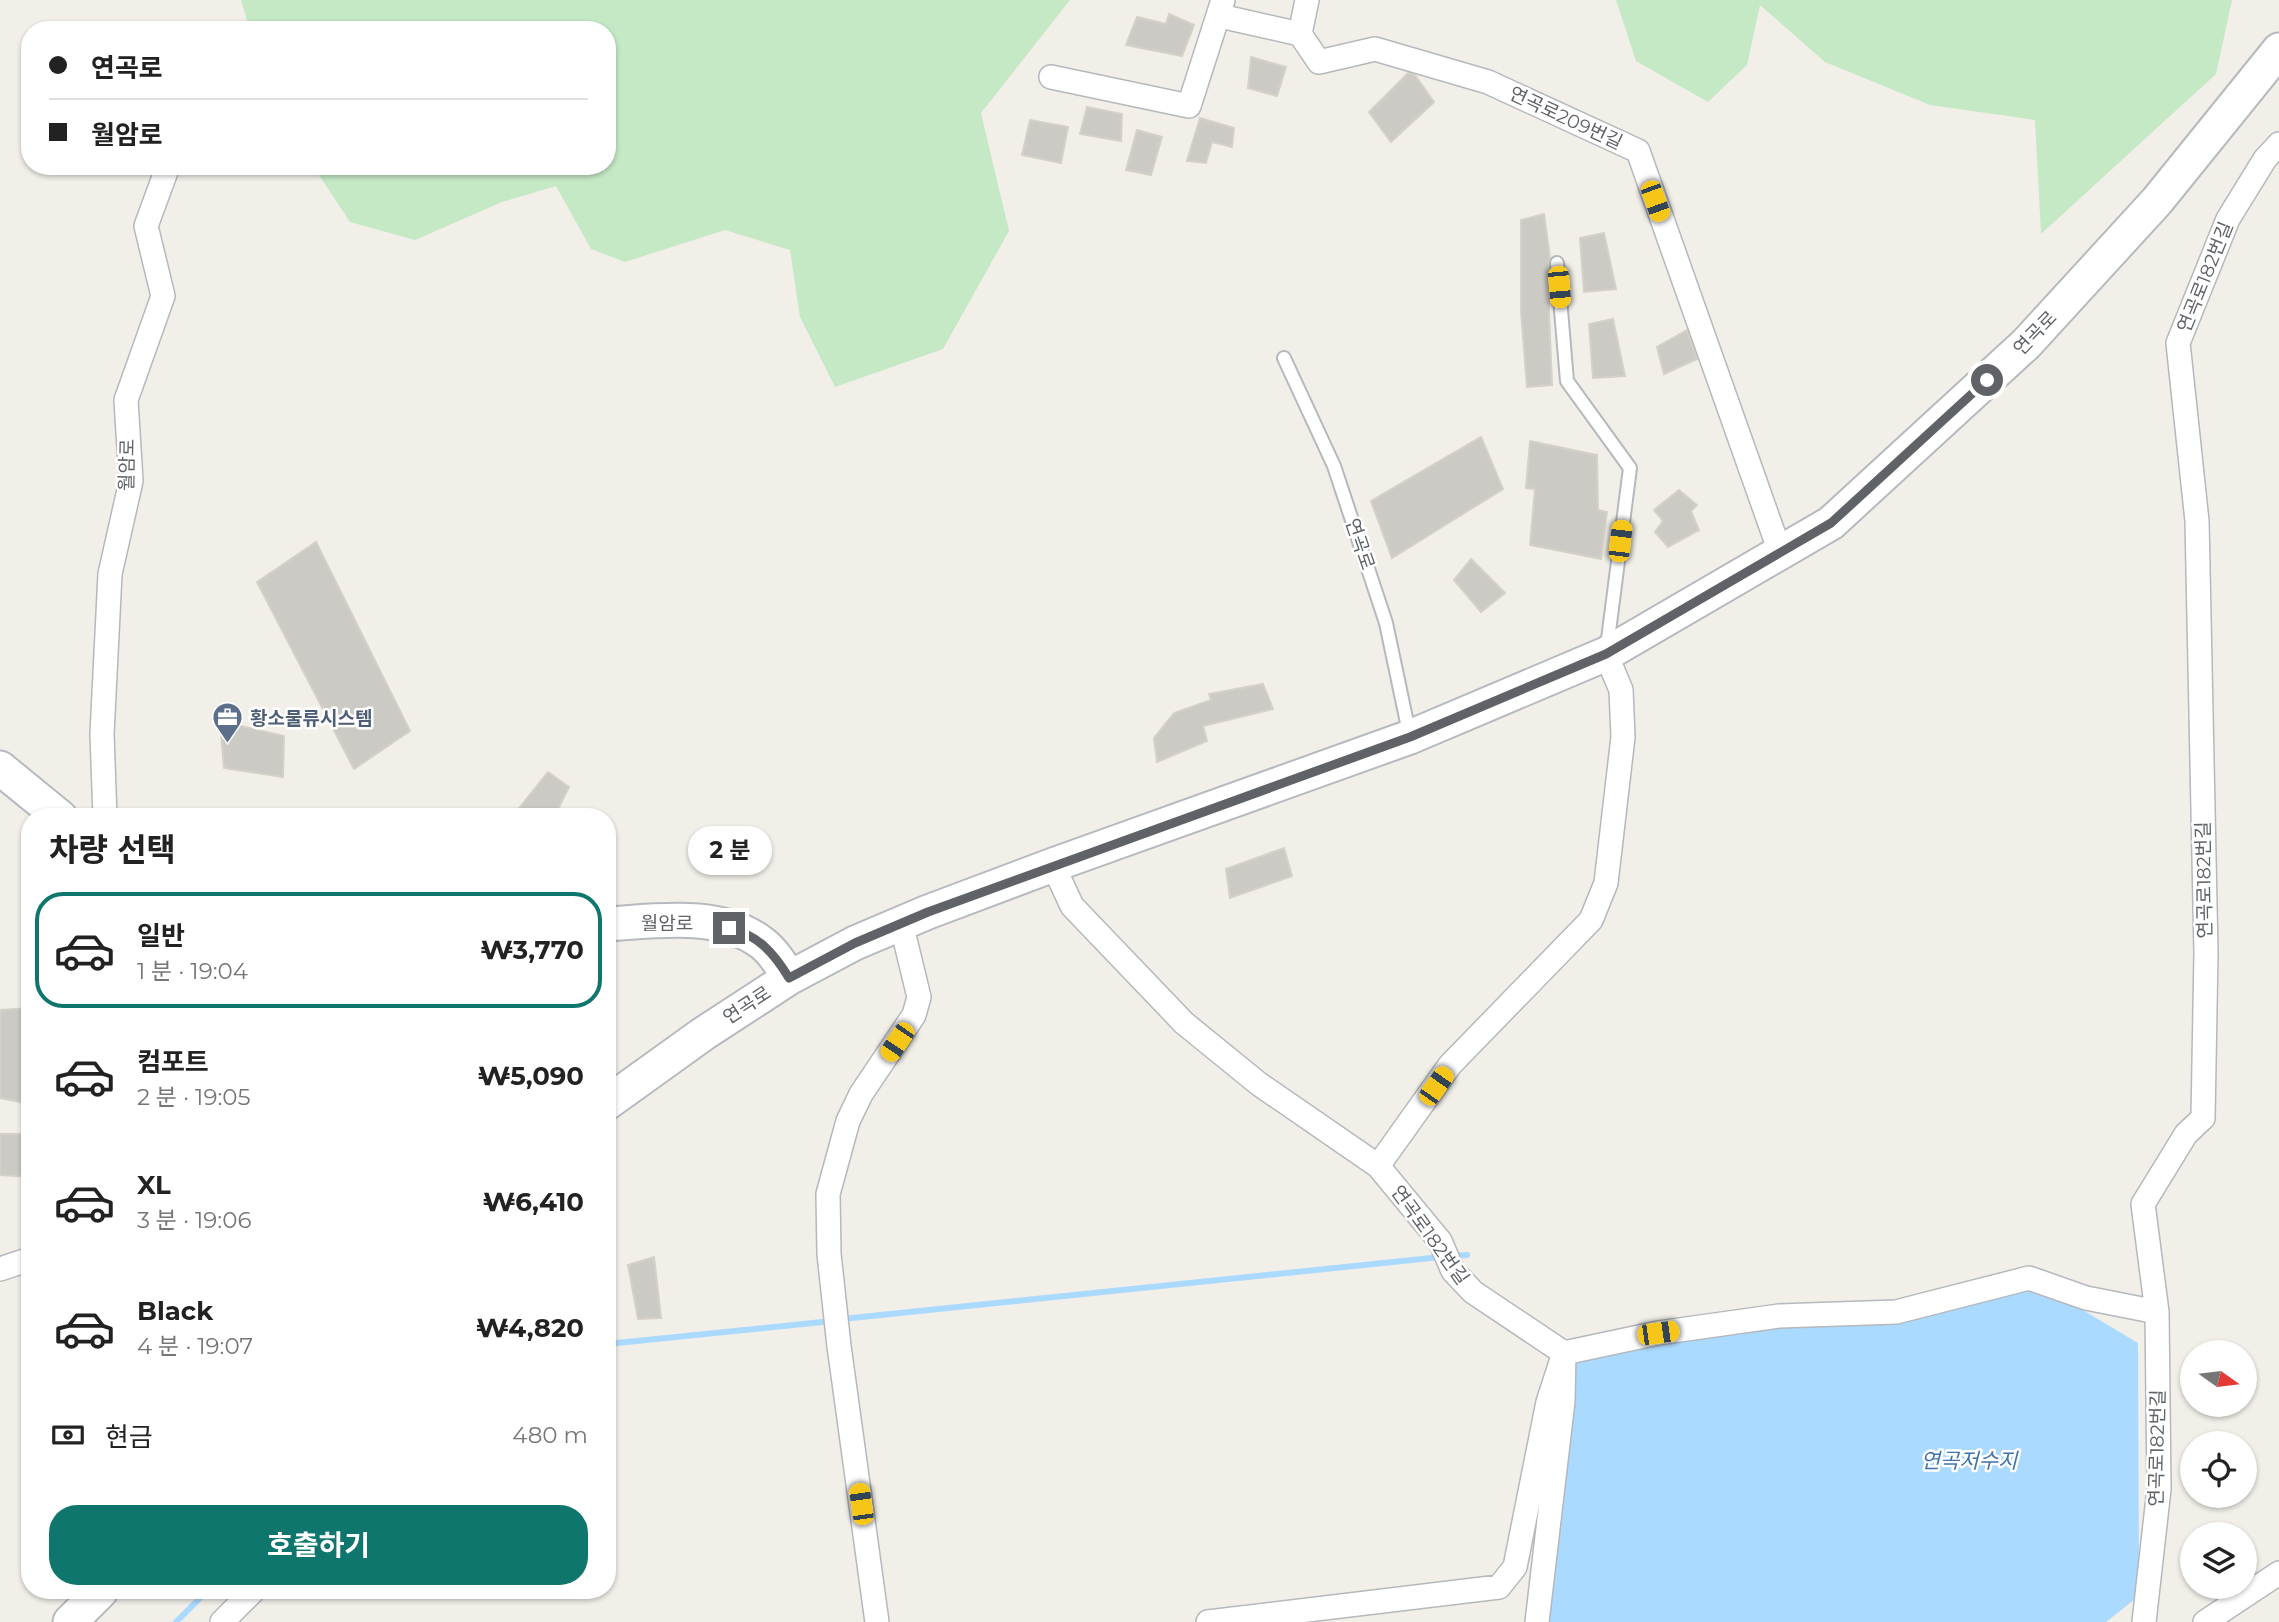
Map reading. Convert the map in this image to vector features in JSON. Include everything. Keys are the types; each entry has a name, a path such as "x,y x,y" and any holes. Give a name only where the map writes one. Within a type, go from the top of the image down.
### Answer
{"street":[{"path":"1051,77 1189,106 1221,8 1300,34 1307,0"},
{"name":"연곡로209번길","path":"1300,34 1319,61 1375,48 1488,82 1637,150 1780,552"},
{"name":"연곡로","path":"616,1096 692,1041 789,978 855,943 1054,865 1410,737 1606,654 1831,523 2026,344 2157,201 2279,50"},
{"name":"연곡로182번길","path":"2146,1622 2159,1489 2157,1312 2143,1204 2186,1134 2203,1118 2206,953 2197,521 2178,343 2228,219 2265,159 2279,144"},
{"name":"월암로","path":"105,808 102,734 110,574 131,481 126,400 163,296 146,226 164,175"},
{"path":"1378,1166 1450,1065 1591,920 1606,883 1623,737 1621,690 1606,654"},
{"path":"0,768 49,808"},
{"name":"연곡로182번길","path":"1054,865 1072,906 1184,1023 1259,1084 1378,1166 1440,1241 1453,1271 1473,1292 1564,1353"},
{"name":"월암로","path":"616,924 686,922 713,924 745,932 765,945 780,962 789,978"},
{"path":"877,1622 839,1346 830,1255 828,1194 848,1121 861,1094 914,1015 919,997 901,923"},
{"path":"0,1269 21,1262"},
{"path":"1564,1353 1658,1333 1779,1316 1896,1312 2029,1278 2086,1298 2157,1312"},
{"path":"1208,1622 1499,1587 1515,1567 1548,1402 1564,1353"},
{"path":"1538,1622 1563,1401 1564,1353"},
{"path":"2205,1622 2279,1573"},
{"path":"70,1622 93,1599"},
{"path":"222,1622 245,1599"}],"lane":[{"path":"1557,264 1567,381 1630,468 1606,654"},
{"name":"연곡로","path":"1284,358 1334,466 1387,623 1410,737"}],"green space":[{"path":"241,0 1070,0 981,113 1009,231 943,349 835,387 800,317 790,250 725,230 625,262 591,249 556,186 502,202 415,240 350,222 319,175 616,175 616,21 247,21"},
{"path":"1616,0 2232,0 2216,74 2041,234 2035,120 1930,105 1825,62 1760,5 1747,65 1708,102 1636,61"}],"water":[{"name":"연곡저수지","path":"2029,1278 2138,1343 2139,1596 2106,1622 1548,1622 1575,1367 1580,1349 1896,1312"}],"building":[{"path":"1169,14 1194,25 1182,56 1126,45 1137,17 1166,24"},
{"path":"1251,57 1286,67 1277,96 1248,88"},
{"path":"1408,73 1415,75 1434,102 1391,142 1369,112"},
{"path":"1087,107 1122,114 1121,141 1080,134"},
{"path":"1200,118 1234,128 1232,147 1212,142 1206,163 1187,161"},
{"path":"1030,120 1068,127 1061,163 1022,155"},
{"path":"1137,130 1162,137 1151,175 1126,170"},
{"path":"1544,214 1550,258 1548,288 1552,385 1527,387 1521,311 1521,220"},
{"path":"1604,233 1616,289 1584,292 1580,238"},
{"path":"1613,319 1625,376 1593,378 1589,324"},
{"path":"1687,330 1697,359 1664,374 1657,347"},
{"path":"1481,437 1503,489 1392,558 1371,501"},
{"path":"1530,441 1597,455 1598,510 1607,512 1601,559 1530,545 1535,489 1526,488"},
{"path":"1679,490 1697,505 1691,511 1699,530 1668,547 1655,532 1663,521 1654,510"},
{"path":"316,542 410,731 354,769 257,582"},
{"path":"1471,559 1505,593 1481,612 1454,580"},
{"path":"1263,684 1273,709 1203,726 1207,741 1157,762 1154,738 1174,713 1211,700 1209,694"},
{"path":"220,721 284,736 283,777 224,768"},
{"path":"548,772 569,787 558,808 519,808"},
{"path":"1284,848 1292,876 1230,898 1226,869"},
{"path":"21,1009 21,1102 0,1098 0,1010"},
{"path":"0,1134 21,1134 21,1176 0,1175"},
{"path":"654,1257 661,1318 638,1319 628,1265"}],"waterway":[{"path":"1452,1256 1467,1255"},
{"path":"842,1319 1441,1257"},
{"path":"616,1343 832,1321"},
{"path":"176,1622 199,1599"}],"place":[{"name":"황소물류시스템","path":"227,745"}],"route":[{"path":"729,928 745,932 765,945 780,962 789,978 855,943 928,912 1410,737 1606,654 1831,523 1987,380"}]}
